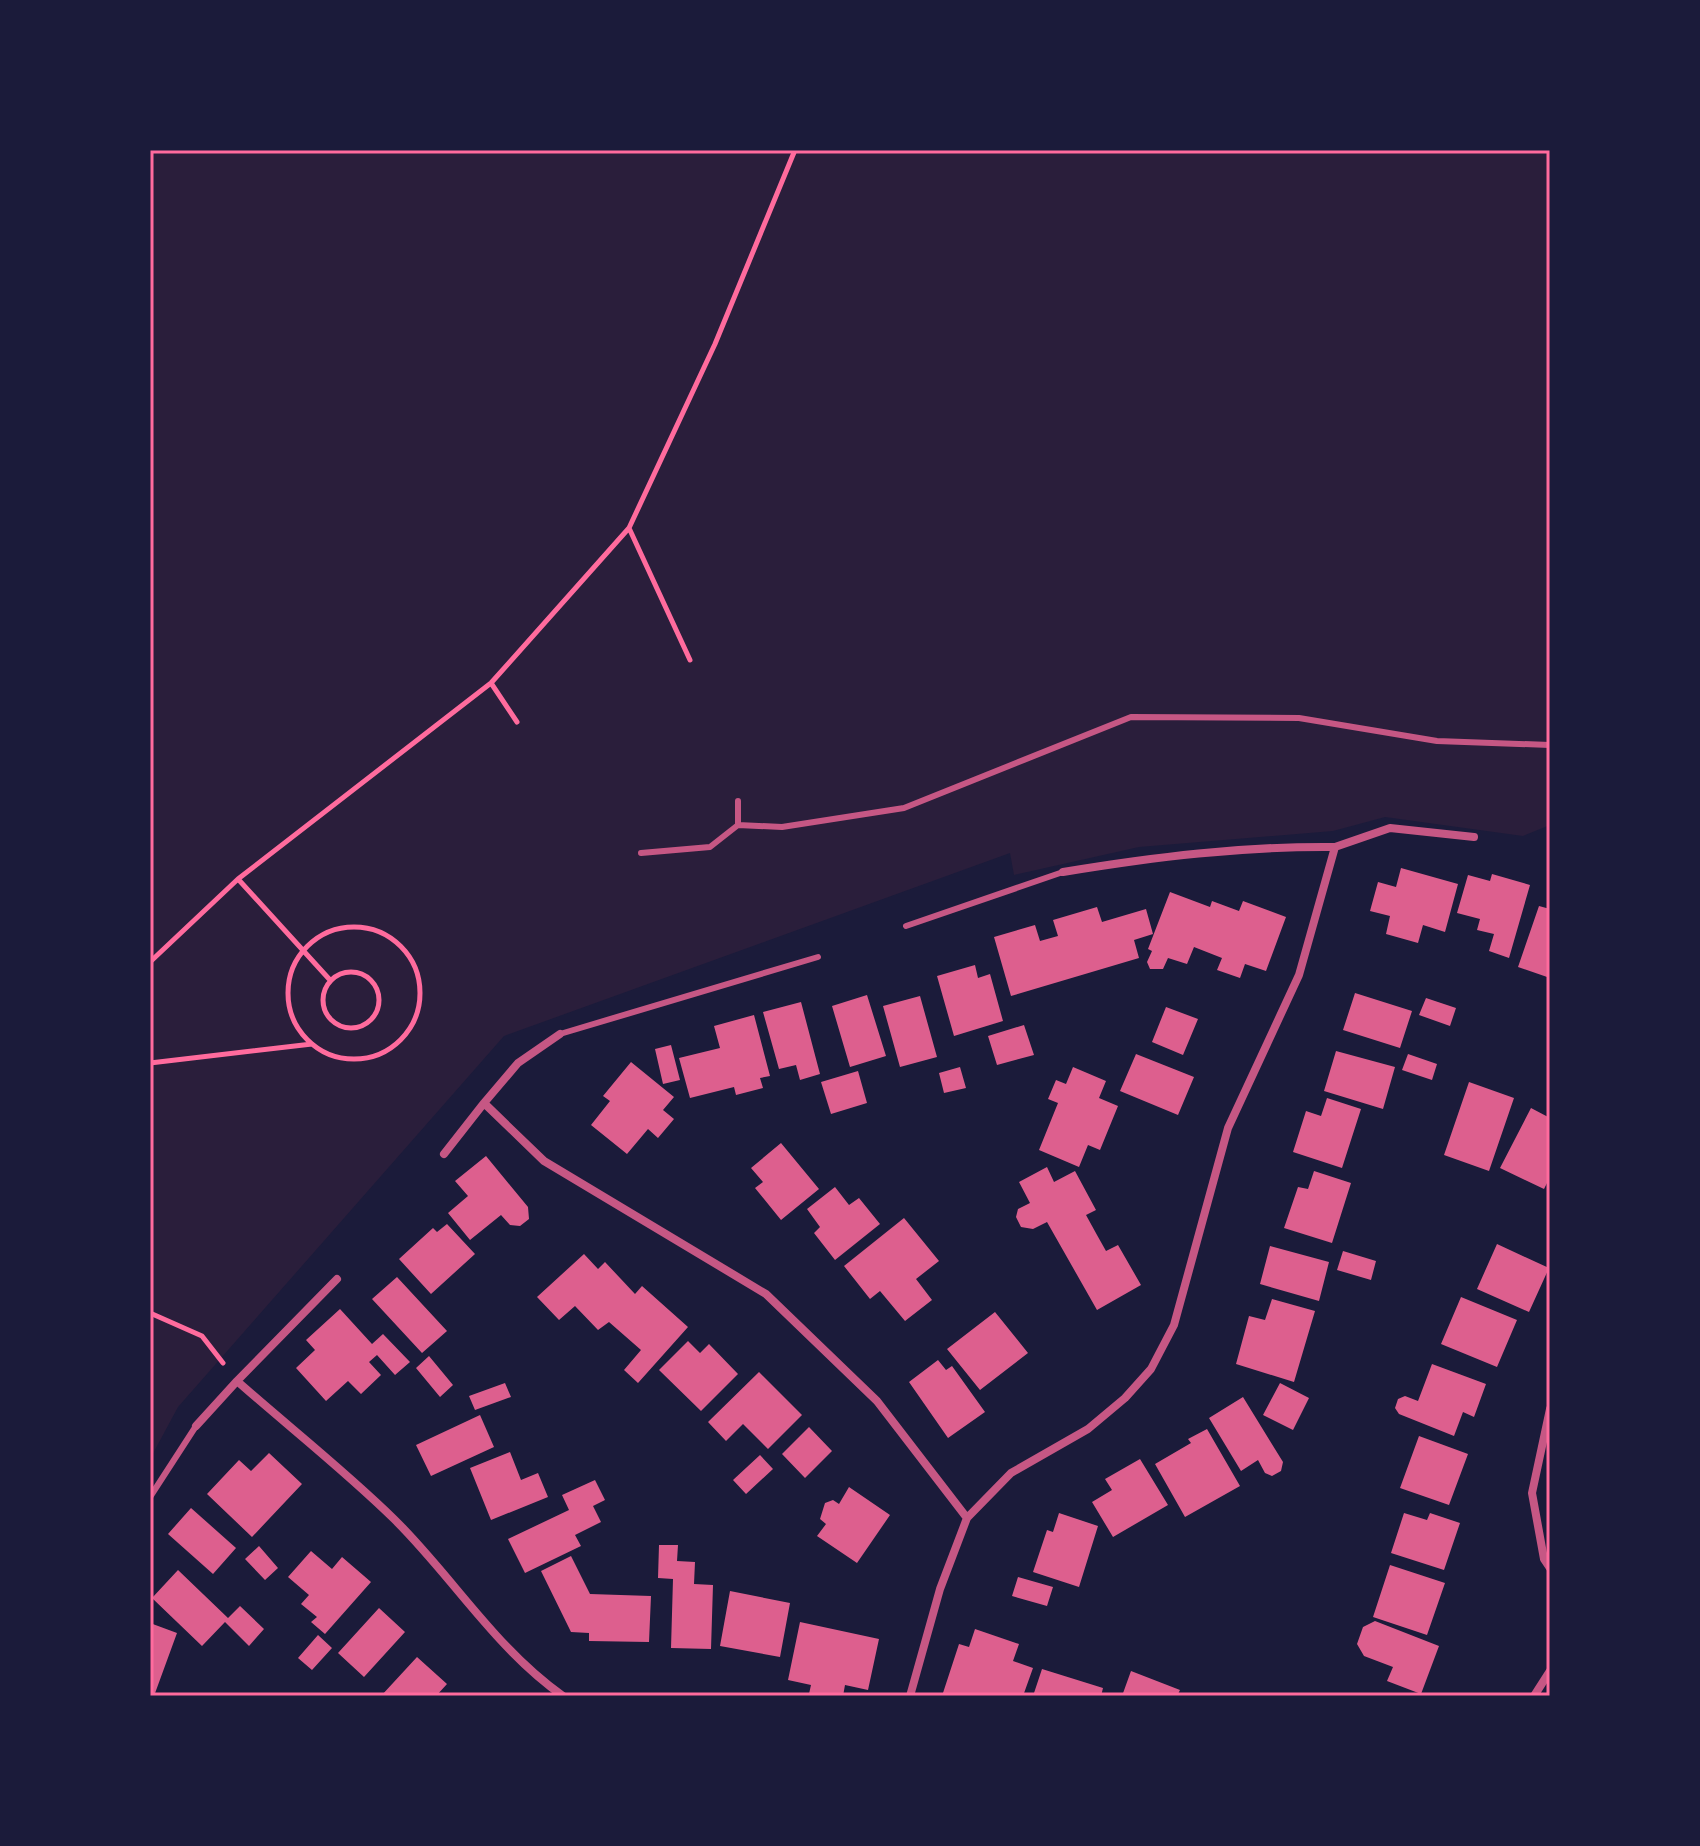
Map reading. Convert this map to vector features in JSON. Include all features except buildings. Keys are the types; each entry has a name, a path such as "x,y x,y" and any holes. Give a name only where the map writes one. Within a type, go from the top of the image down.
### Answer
{"street":[{"path":"1063,872 1160,856 1264,846 1335,847 1390,828 1474,837"},
{"path":"910,1696 940,1589 967,1518 1011,1473 1088,1429 1125,1398 1151,1369 1174,1325 1228,1128 1299,975 1335,847"},
{"path":"444,1154 518,1063 560,1034"},
{"path":"484,1103 544,1161 766,1294 877,1401 967,1518"},
{"path":"196,1426 337,1279"},
{"path":"237,1381 395,1520 465,1603 545,1683 563,1696"},
{"path":"1550,1409 1532,1493 1544,1559 1550,1568"},
{"path":"1534,1696 1550,1671"}],"lane":[{"path":"641,853 710,847 738,825 782,827 904,808 1131,717 1299,718 1437,741 1550,745"},
{"path":"738,801 738,825"},
{"path":"906,926 1063,872"},
{"path":"560,1034 818,957"},
{"path":"150,1497 196,1426"}],"path":[{"path":"150,962 238,879 491,683 629,528 715,344 795,150"},
{"path":"629,528 690,660"},
{"path":"491,683 517,722"},
{"path":"238,879 330,980"},
{"path":"360,927 382,932 400,945 413,962 419,983 419,1005 411,1026 398,1043 379,1054 358,1059 336,1056 312,1044 291,1013 287,991 291,970 302,949 338,928 360,927"},
{"path":"349,972 369,978 379,996 374,1017 357,1028 337,1026 324,1010 322,999 330,980 349,972"},
{"path":"150,1063 312,1044"},
{"path":"150,1313 202,1336 237,1381"}],"shaded area":[{"path":"150,150 1550,150 1550,825 1523,836 1385,817 1333,831 1139,847 1014,875 1010,853 504,1036 178,1407 150,1459"}]}
